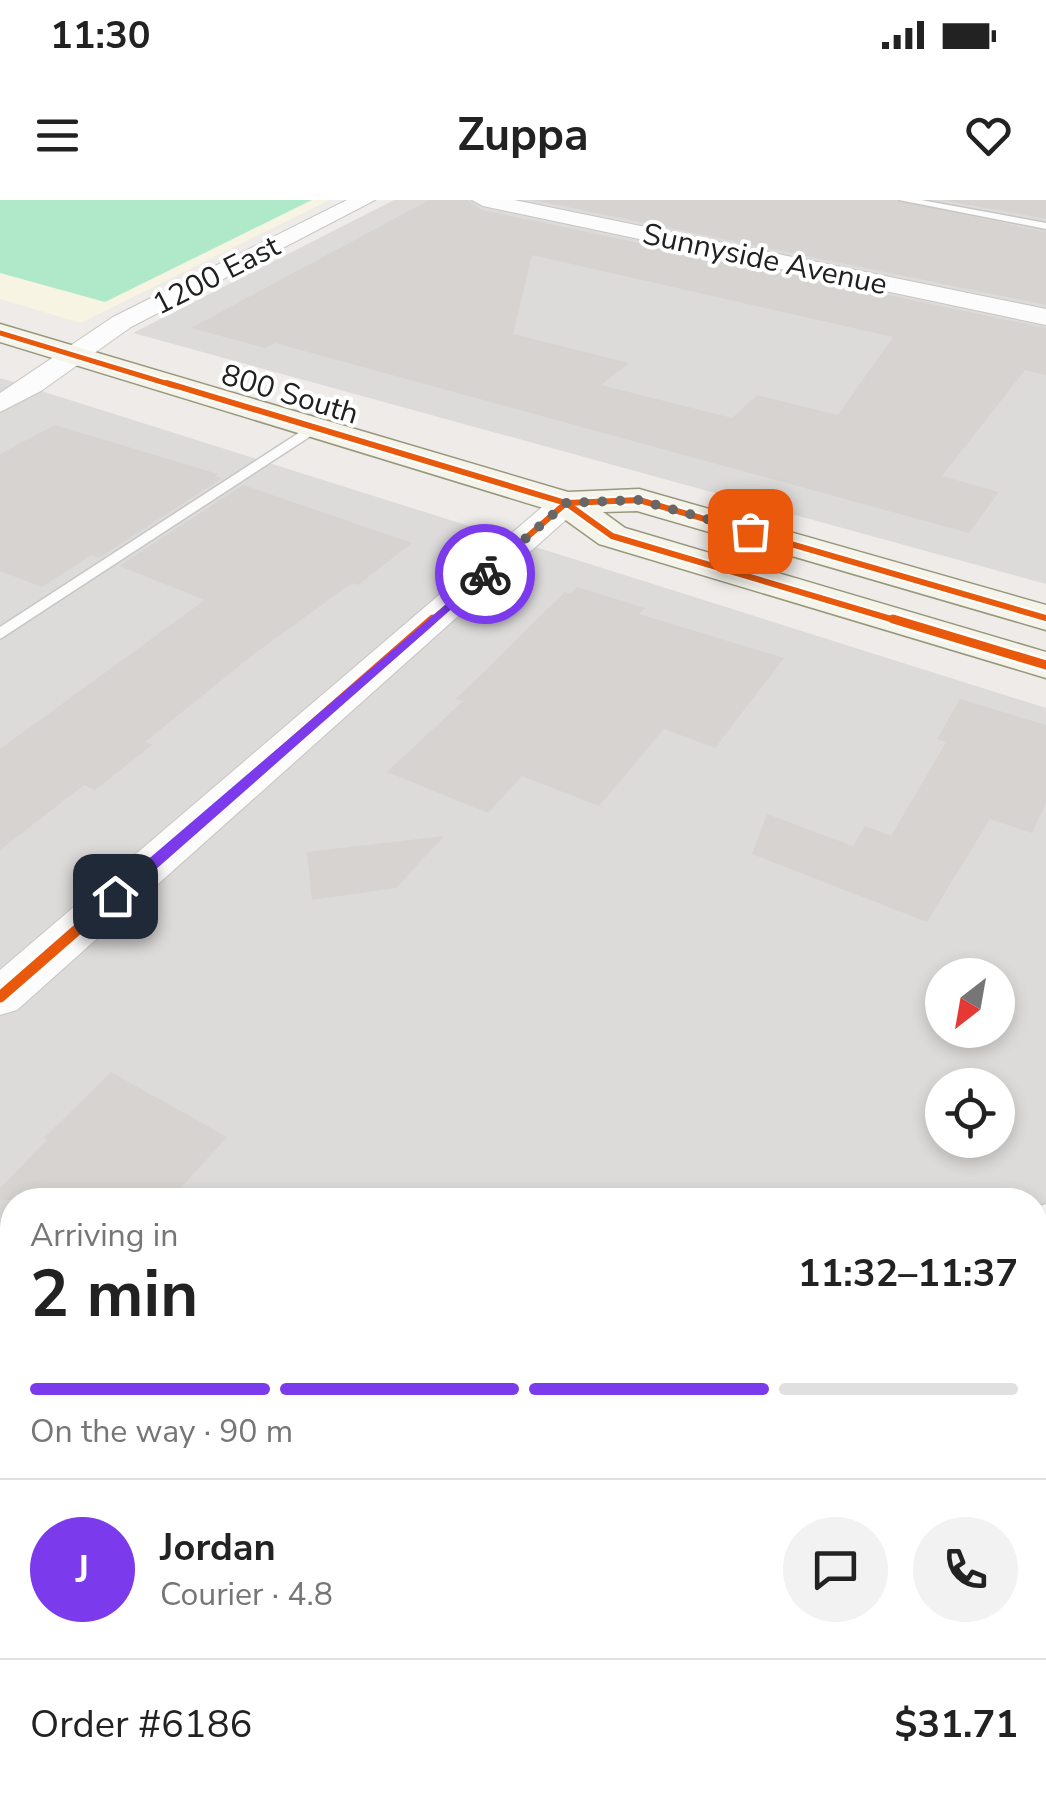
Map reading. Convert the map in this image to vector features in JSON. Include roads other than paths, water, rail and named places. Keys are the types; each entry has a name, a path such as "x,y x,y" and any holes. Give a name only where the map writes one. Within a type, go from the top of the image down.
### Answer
{"main road":[{"name":"800 South","path":"0,333 566,503 612,536 1046,665"},
{"name":"800 South","path":"566,503 639,500 1046,618"}],"street":[{"name":"1200 East","path":"0,404 28,390 70,354 124,321 364,200"},
{"name":"Sunnyside Avenue","path":"483,200 1046,318"},
{"name":"1200 East","path":"0,374 70,354"},
{"path":"0,997 566,503"}],"lane":[{"path":"904,200 1046,226"},
{"path":"0,634 316,428"}]}
